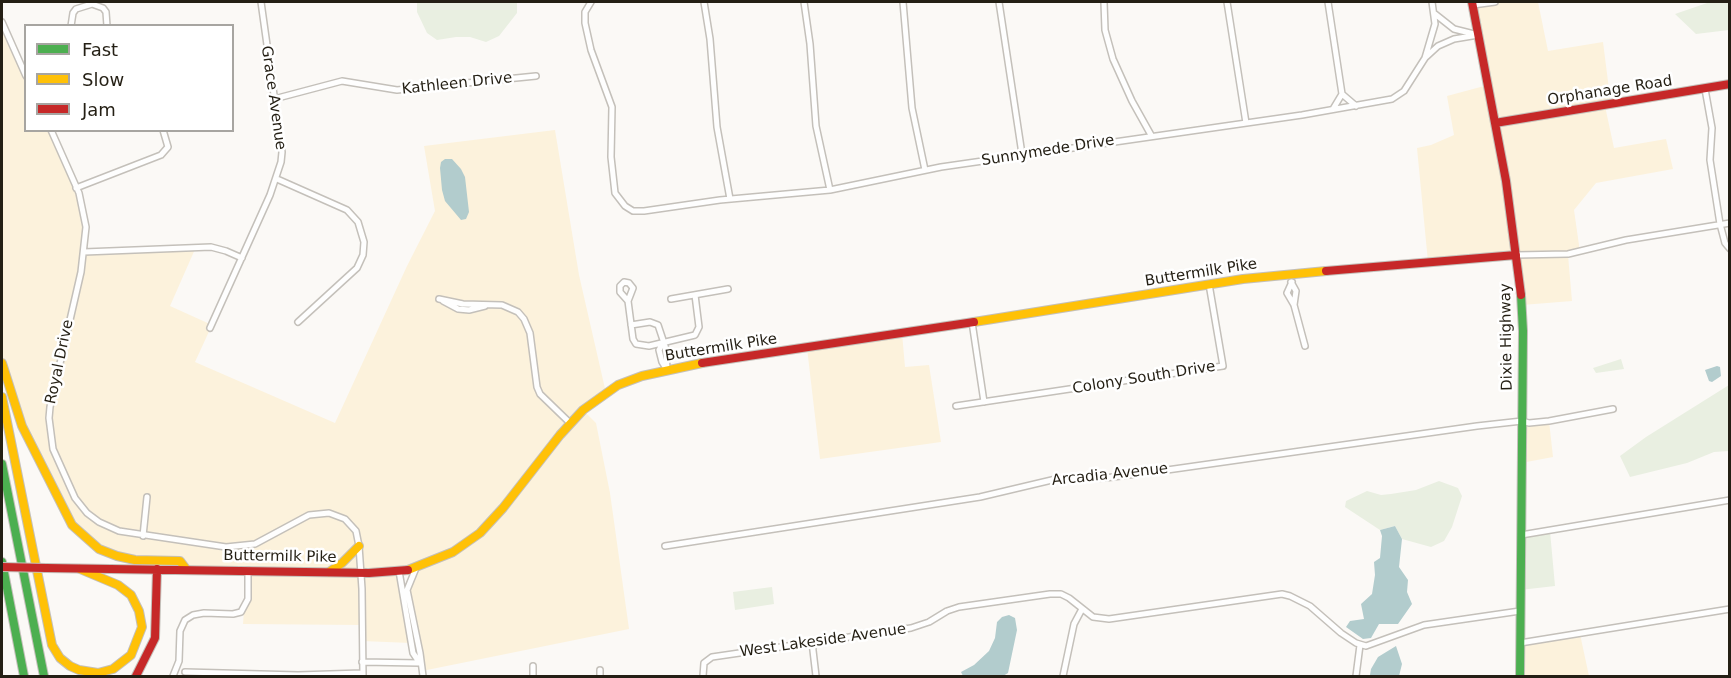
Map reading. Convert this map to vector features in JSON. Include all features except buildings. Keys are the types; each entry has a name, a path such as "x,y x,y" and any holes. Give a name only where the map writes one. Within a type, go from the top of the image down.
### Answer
{"main road":[{"name":"Dixie Highway","path":"1473,3 1506,181 1522,305 1520,676"},
{"name":"Orphanage Road","path":"1495,123 1730,84"},
{"name":"Buttermilk Pike","path":"2,567 361,573 416,568 453,552 480,533 583,410 618,385 642,376 667,370 1209,284 1516,255"},
{"path":"2,363 22,426 72,525 93,544 117,556 135,560 180,561 186,569"},
{"path":"2,397 52,645 60,658 70,666 98,673 113,669 131,655 142,627 139,611 130,595 118,585 80,569"},
{"path":"2,464 44,676"},
{"path":"329,572 359,546"},
{"path":"2,562 24,676"},
{"path":"136,676 155,638 157,569"}],"street":[{"name":"Grace Avenue","path":"210,328 277,179 282,152 261,2"},
{"name":"Sunnymede Drive","path":"590,2 585,12 586,30 591,50 610,97 613,117 611,157 615,193 625,206 633,211 644,212 730,199 830,190 925,170 1022,154 1384,102 1399,96 1412,81 1425,58 1434,33 1432,2"},
{"path":"704,2 710,39 717,127 730,199"},
{"path":"804,2 810,44 816,126 830,190"},
{"path":"903,2 912,108 925,170"},
{"path":"999,2 1022,154"},
{"path":"1104,2 1105,30 1113,59 1151,135"},
{"path":"1227,2 1246,123"},
{"path":"1328,2 1342,94 1333,109"},
{"path":"1473,3 1496,2"},
{"path":"71,24 76,9 92,4 101,6 106,12 107,24"},
{"path":"1434,14 1454,29 1478,35"},
{"path":"2,22 23,64"},
{"path":"1425,58 1438,46 1454,39 1478,35"},
{"name":"Kathleen Drive","path":"274,99 342,81 397,90 536,76"},
{"path":"1705,89 1712,128 1710,160 1720,224 1725,243 1730,249"},
{"path":"1342,94 1356,106"},
{"name":"Royal Drive","path":"52,132 76,188 86,227 84,252 50,407 51,439 67,484 87,513 107,526 143,536 226,547 243,546 267,539 309,515 329,513 345,519 356,531 359,546 362,675"},
{"path":"76,188 161,154 168,147 164,132"},
{"path":"277,179 347,210 358,222 364,242 363,255 357,268 298,322"},
{"path":"1516,255 1568,254 1626,240 1730,223"},
{"path":"84,252 211,247 226,250 242,258"},
{"path":"1291,278 1287,293 1294,305 1305,346"},
{"path":"1291,278 1297,298 1294,305"},
{"name":"Colony South Drive","path":"956,406 1223,366 1209,284"},
{"path":"671,299 728,289"},
{"path":"628,302 633,339 636,344 642,346 695,335 699,327 695,295"},
{"path":"487,306 439,299 458,309 469,310 502,305 511,308 524,319 530,333 537,387 540,394 570,423"},
{"path":"972,322 984,402"},
{"path":"631,326 656,323 661,330 668,358 667,370"},
{"name":"Arcadia Avenue","path":"665,546 980,497 1056,480 1105,478 1160,471 1522,421 1529,423 1549,421 1613,409"},
{"path":"143,536 147,497"},
{"path":"1521,535 1730,500"},
{"path":"416,568 407,590 423,676"},
{"path":"173,676 179,661 180,631 185,620 193,615 204,613 241,612 248,599 248,570"},
{"path":"399,571 412,653 420,663"},
{"name":"West Lakeside Avenue","path":"703,676 704,663 712,657 911,628 929,622 947,610 959,607 1050,594 1061,594 1069,598 1093,617 1110,619 1282,594 1294,597 1310,606 1341,633 1360,645"},
{"path":"1063,676 1074,624 1082,609"},
{"path":"1520,643 1730,609"},
{"path":"1356,676 1360,645 1366,646 1424,625 1520,611"},
{"path":"812,642 816,676"},
{"path":"362,662 420,663"},
{"path":"533,666 533,676"},
{"path":"185,672 201,675 362,675"}],"shaded area":[{"path":"417,2 517,2 517,13 499,36 486,42 470,37 437,40 427,33 417,12"},
{"path":"1492,2 1538,2 1548,51 1603,42 1611,105 1605,106 1614,148 1666,139 1673,169 1596,183 1574,210 1580,252 1568,255 1572,301 1522,305 1516,255 1428,262 1417,148 1431,145 1454,135 1447,96 1488,85 1473,5"},
{"path":"1710,2 1729,2 1729,30 1696,34 1675,14"},
{"path":"2,22 24,74 24,132 51,132 79,193 86,227 84,252 196,247 170,306 212,325 195,362 335,423 407,266 435,211 424,146 555,130 579,275 606,393 583,410 596,423 610,493 629,629 422,671 407,590 415,569 399,571 411,643 362,641 362,625 243,624 247,570 186,569 180,561 125,558 80,534 22,426 2,363"},
{"path":"902,333 905,367 929,365 941,442 820,459 807,348"},
{"path":"1621,359 1624,369 1596,373 1593,368"},
{"path":"1729,385 1729,451 1714,452 1687,463 1630,477 1620,456"},
{"path":"1522,421 1549,421 1553,457 1521,463"},
{"path":"1439,481 1458,488 1462,496 1452,527 1444,541 1431,547 1402,539 1395,526 1380,530 1345,507 1346,501 1367,491 1381,495 1391,494 1416,490"},
{"path":"1550,531 1555,586 1520,590 1521,535"},
{"path":"772,587 774,604 735,610 733,592"},
{"path":"1580,634 1589,676 1520,676 1520,643"}],"water":[{"path":"445,159 452,159 465,177 469,212 466,219 461,220 445,201 440,168 441,162"},
{"path":"1720,367 1721,376 1712,382 1709,381 1705,370"},
{"path":"1395,526 1402,539 1399,567 1408,580 1407,592 1412,604 1398,624 1379,624 1371,638 1363,639 1346,627 1350,621 1364,619 1361,604 1372,594 1375,575 1374,562 1380,558 1382,536 1380,530"},
{"path":"1009,615 1015,618 1017,630 1008,673 1003,676 963,676 961,672 974,665 989,651 995,638 997,622"},
{"path":"1396,646 1402,664 1399,676 1370,675 1378,657"}],"traffic: fast":[{"path":"1520,676 1523,331 1521,295"},
{"path":"2,464 44,676"},
{"path":"2,562 24,676"}],"traffic: slow":[{"path":"974,322 1243,279 1326,271"},
{"path":"2,363 22,426 72,525 99,549 117,556 135,560 180,561 186,569"},
{"path":"408,570 453,552 480,533 583,410 618,385 642,376 702,363"},
{"path":"2,397 52,645 60,658 70,666 98,673 113,669 131,655 142,627 139,611 131,595 118,585 80,569"},
{"path":"329,572 359,546"}],"traffic: jam":[{"path":"1472,2 1506,181 1521,295"},
{"path":"1495,123 1730,84"},
{"path":"1326,271 1516,255"},
{"path":"702,363 974,322"},
{"path":"2,567 46,568"},
{"path":"46,568 369,573 408,570"},
{"path":"136,676 155,638 157,569"}]}
